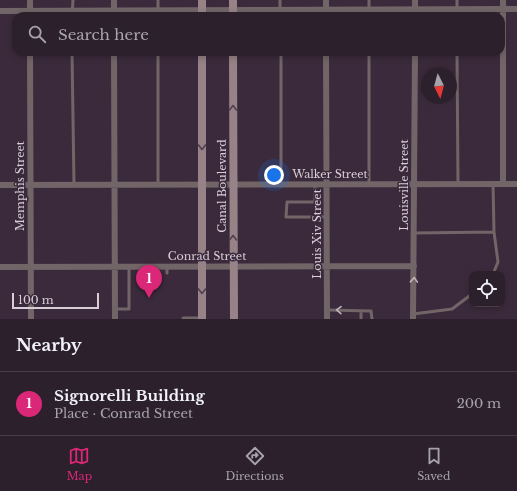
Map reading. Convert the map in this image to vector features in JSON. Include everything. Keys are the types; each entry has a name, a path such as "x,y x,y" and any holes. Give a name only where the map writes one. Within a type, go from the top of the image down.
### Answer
{"main road":[{"path":"202,0 202,12"},
{"path":"233,0 233,12"},
{"name":"Canal Boulevard","path":"202,56 202,318"},
{"name":"Canal Boulevard","path":"233,56 234,319"}],"street":[{"path":"30,0 30,12"},
{"path":"114,0 114,12"},
{"path":"326,0 326,12"},
{"path":"415,0 415,12"},
{"path":"503,0 503,9"},
{"path":"468,12 517,9"},
{"path":"0,11 15,12"},
{"name":"Memphis Street","path":"30,56 30,319"},
{"path":"114,56 115,319"},
{"name":"Louis Xiv Street","path":"326,56 327,319"},
{"name":"Louisville Street","path":"413,316 415,56"},
{"path":"503,56 503,184"},
{"name":"Walker Street","path":"0,185 517,184"},
{"name":"Conrad Street","path":"0,267 128,266 183,270 202,267 233,266 414,266"}],"lane":[{"path":"72,12 73,0"},
{"path":"158,0 158,12"},
{"path":"280,0 280,12"},
{"path":"369,0 369,12"},
{"path":"457,0 457,12"},
{"path":"72,56 74,185"},
{"path":"158,56 158,185"},
{"path":"280,56 281,184"},
{"path":"369,56 369,184"},
{"path":"458,56 458,184"},
{"path":"315,184 315,202 286,202 286,217 327,218"},
{"path":"493,184 494,232 498,262 495,271"},
{"path":"414,233 494,232"},
{"path":"115,309 129,309 128,266"},
{"path":"413,316 452,309 469,296"},
{"path":"327,310 371,311 372,319"},
{"path":"361,311 361,319"},
{"path":"183,318 202,318"}],"place":[{"name":"Signorelli Building","path":"149,298"}]}
